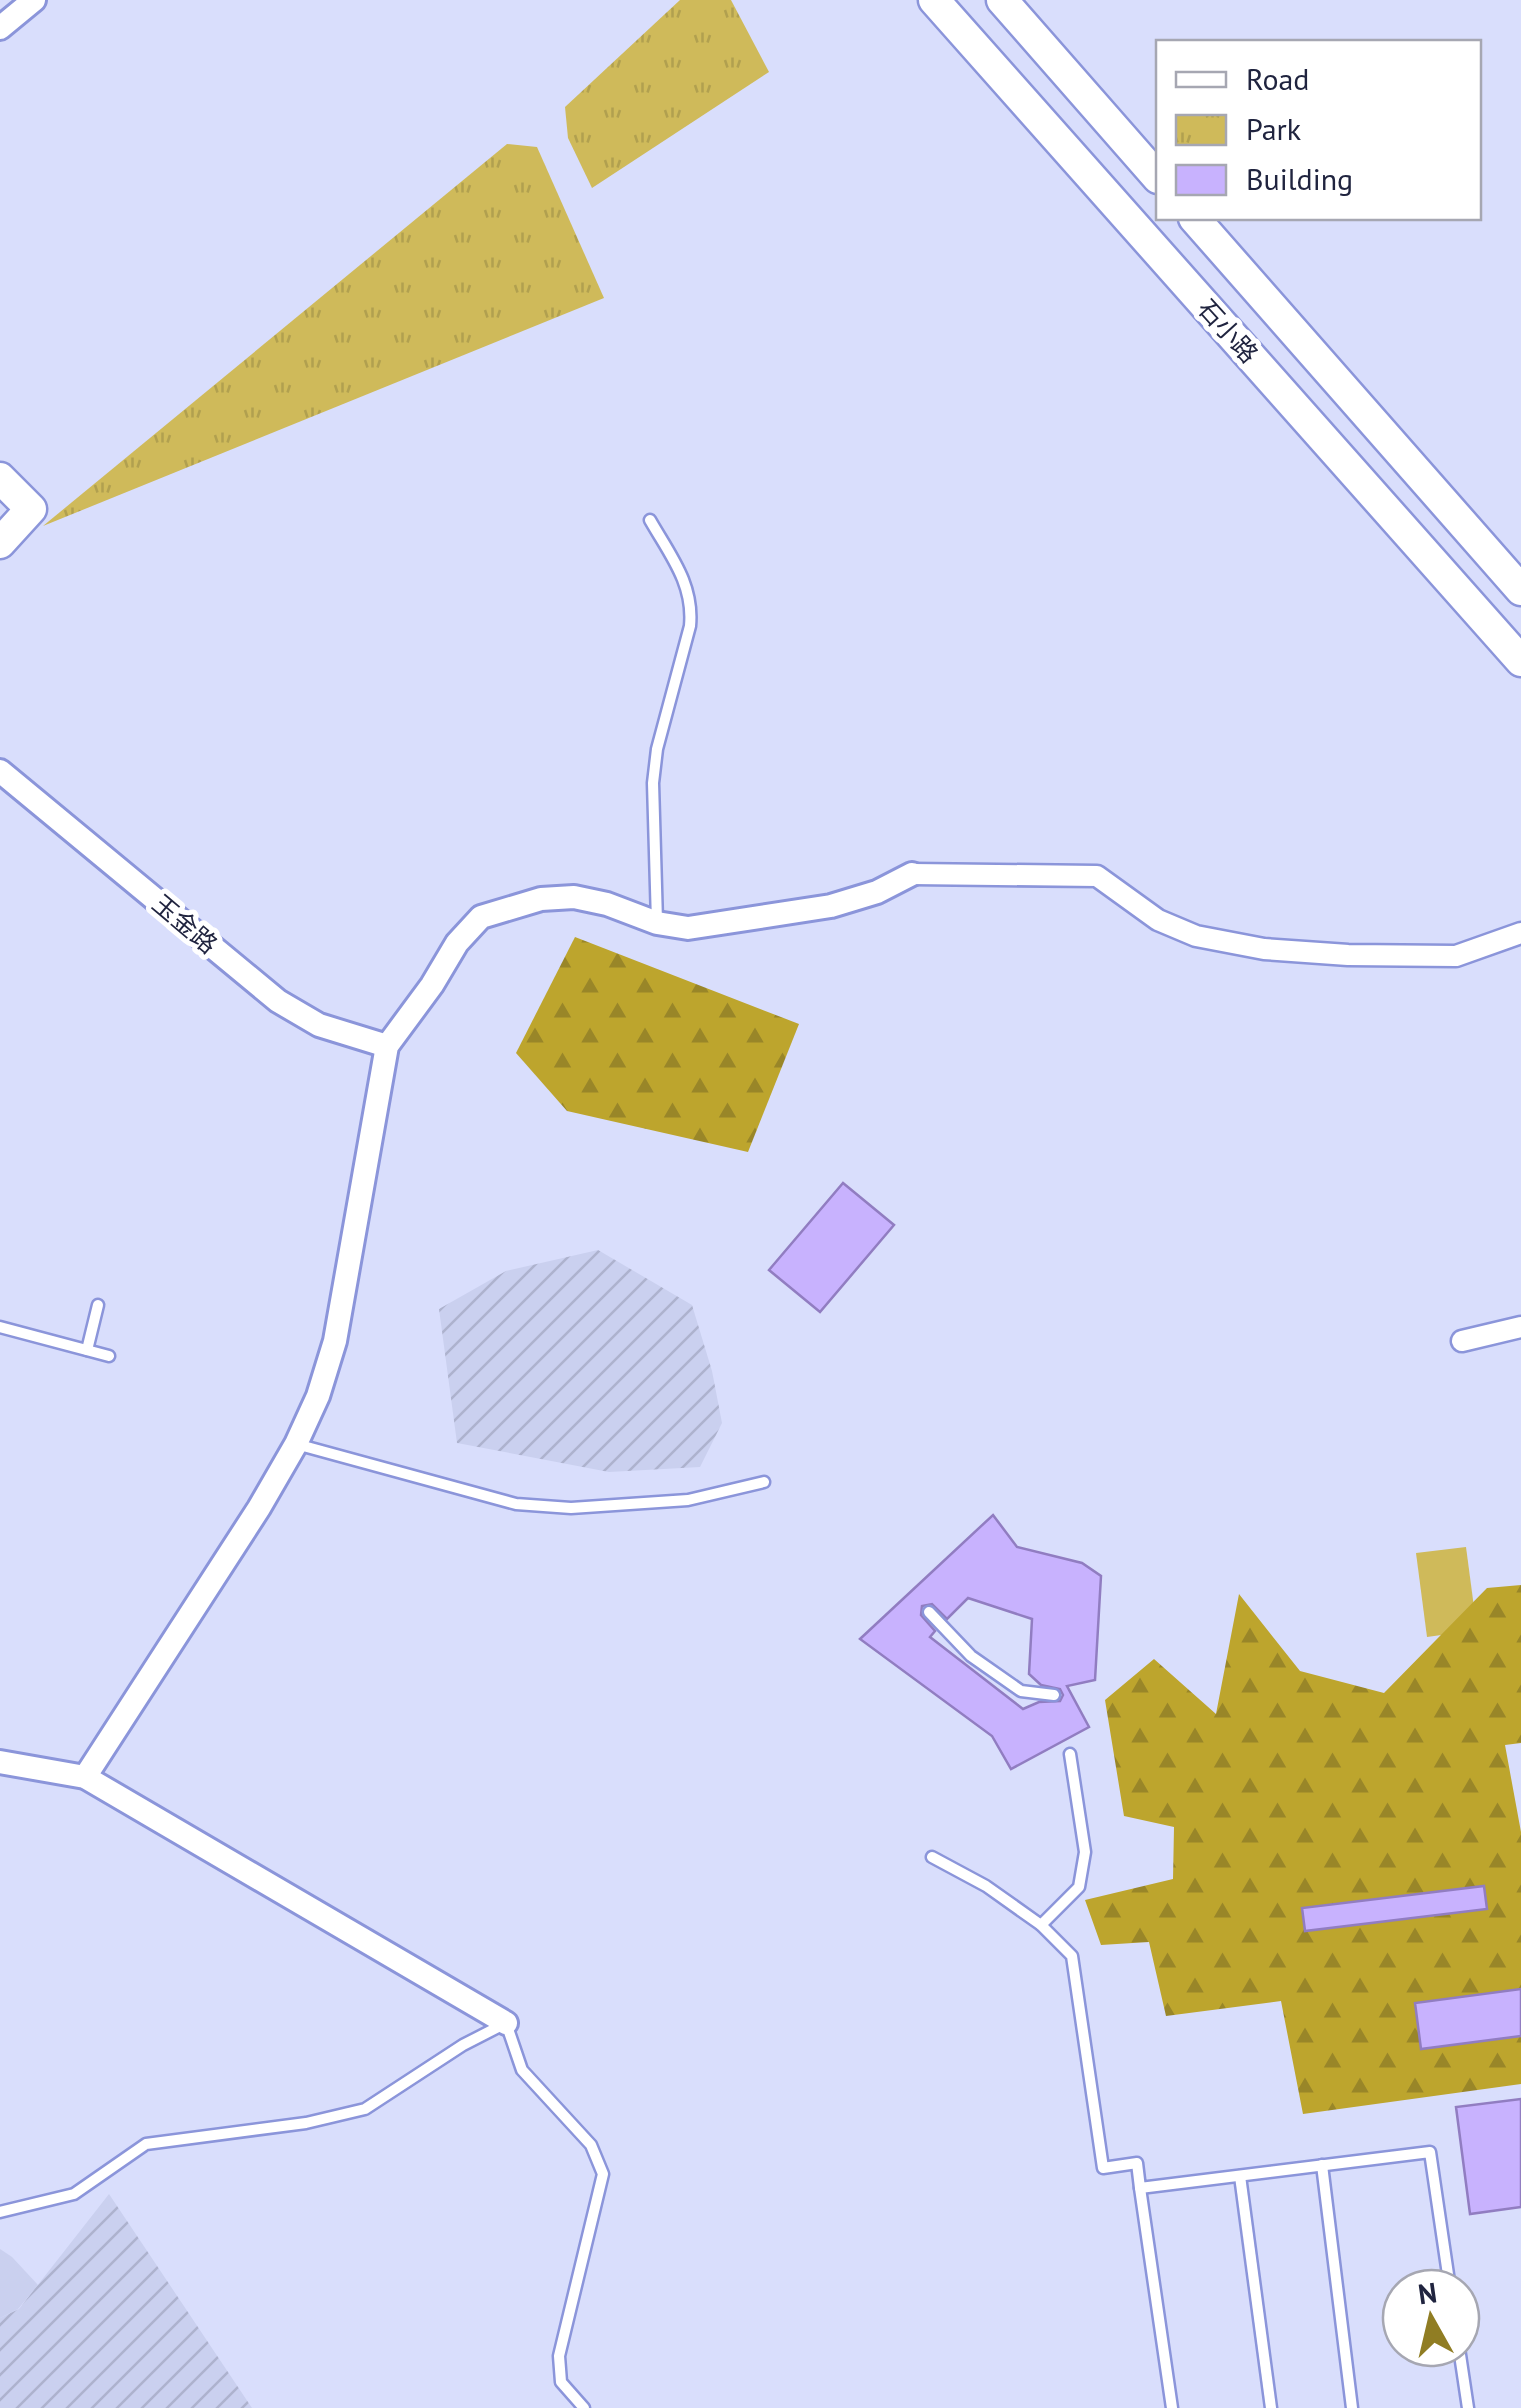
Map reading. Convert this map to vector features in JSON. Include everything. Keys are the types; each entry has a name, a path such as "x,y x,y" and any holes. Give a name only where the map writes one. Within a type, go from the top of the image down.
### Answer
{"main road":[{"name":"石小路","path":"934,0 1521,661"},
{"path":"1002,0 1156,176"},
{"name":"石小路","path":"1196,220 1521,590"},
{"path":"0,478 31,509 0,543"}],"street":[{"path":"0,28 34,0"},
{"name":"玉金路","path":"0,771 278,1000 319,1025 386,1046"},
{"path":"84,1776 259,1508 296,1444 318,1396 335,1340 386,1046 432,985 457,943 481,917 540,898 574,897 607,904 657,923 688,928 831,906 878,892 912,874 1097,876 1158,920 1196,936 1264,949 1456,956 1521,932"},
{"path":"1462,1341 1521,1326"},
{"path":"0,1762 84,1776 506,2023"}],"lane":[{"path":"650,520 688,586 692,606 653,783 657,923"},
{"path":"88,1350 98,1306"},
{"path":"0,1327 109,1356"},
{"path":"296,1444 516,1504 571,1508 688,1500 764,1482"},
{"path":"929,1612 971,1656 1022,1690 1054,1696"},
{"path":"1041,1925 1078,1886 1085,1852 1070,1754"},
{"path":"932,1857 986,1886 1041,1925 1072,1956 1102,2168 1136,2164 1172,2408"},
{"path":"0,2212 74,2194 146,2144 306,2123 364,2109 463,2045 506,2023 522,2070 591,2146 603,2174 559,2356 561,2382 584,2408"},
{"path":"1140,2188 1430,2152 1447,2268"},
{"path":"1322,2166 1352,2408"},
{"path":"1240,2176 1271,2408"},
{"path":"1462,2368 1468,2408"}],"shaded area":[{"path":"598,1250 692,1305 712,1371 722,1423 700,1467 609,1472 457,1443 439,1309 506,1271"},
{"path":"109,2194 252,2408 0,2408 0,2318 19,2309"},
{"path":"0,2249 38,2285 18,2309 0,2318"}],"green space":[{"path":"680,0 731,0 769,72 592,188 568,138 565,107"},
{"path":"507,144 537,147 604,298 43,526"},
{"path":"575,937 799,1024 748,1152 567,1111 516,1053"},
{"path":"1466,1547 1477,1630 1427,1637 1416,1553"},
{"path":"1521,1585 1521,1743 1505,1745 1521,1832 1521,2084 1303,2114 1281,2001 1166,2016 1149,1942 1101,1945 1085,1900 1173,1879 1174,1827 1124,1816 1105,1700 1154,1659 1216,1714 1239,1594 1300,1671 1384,1693 1487,1588"}],"building":[{"path":"843,1183 894,1225 820,1312 769,1270"},
{"path":"993,1515 1017,1547 1082,1563 1101,1576 1095,1680 1067,1686 1089,1727 1011,1769 992,1736 860,1639","holes":["968,1598 1032,1619 1029,1674 1041,1685 1060,1689 1063,1695 1060,1701 1039,1702 1023,1709 930,1637 935,1631 921,1615 922,1606 932,1604 947,1619"]},
{"path":"1484,1886 1487,1909 1305,1931 1302,1908"},
{"path":"1521,1989 1521,2036 1421,2049 1415,2003"},
{"path":"1521,2099 1521,2207 1470,2214 1456,2107"}]}
